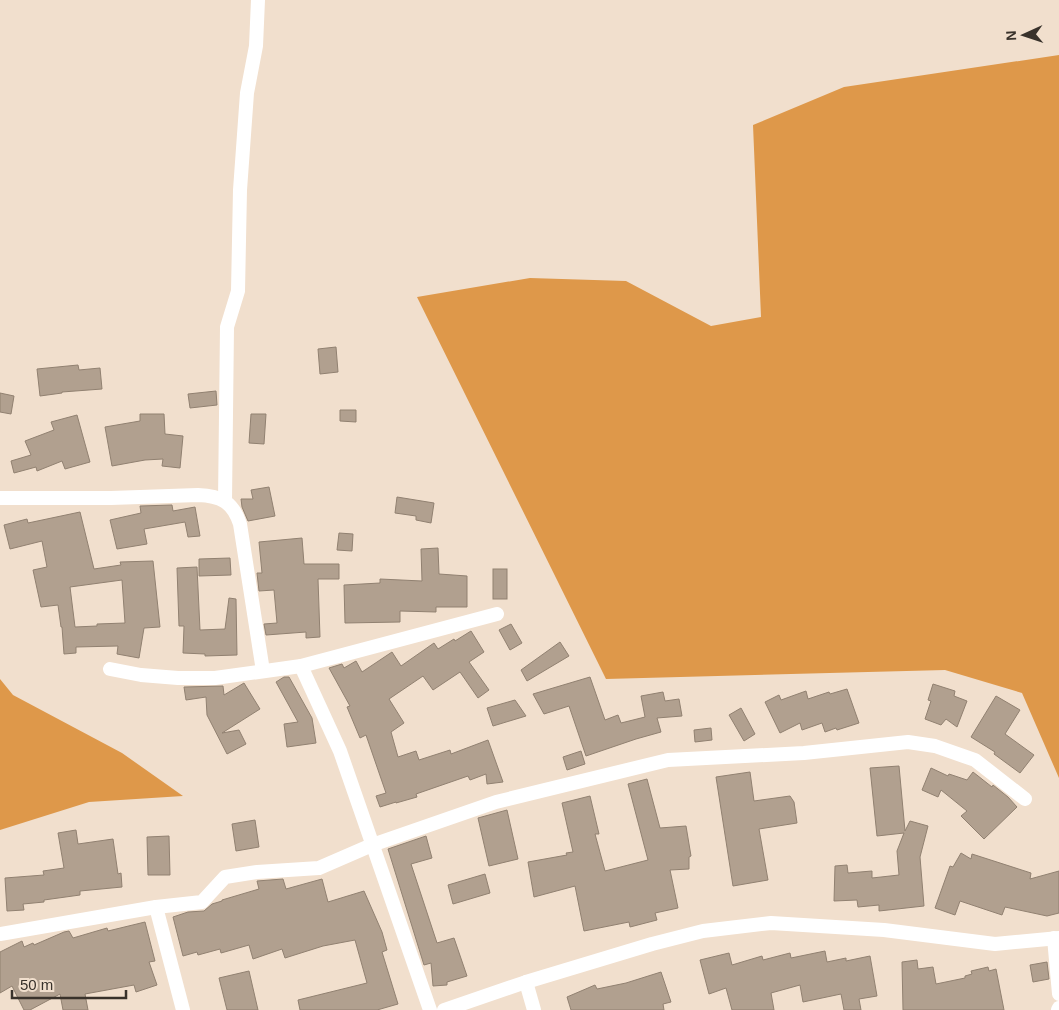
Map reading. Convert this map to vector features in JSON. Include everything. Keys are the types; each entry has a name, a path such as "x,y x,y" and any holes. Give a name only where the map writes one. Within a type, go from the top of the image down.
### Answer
{"street":[{"path":"225,501 227,327 238,291 241,180 247,92 256,46 258,0"},
{"path":"0,498 111,498 198,495 212,496 225,501 236,510 240,524 262,671"},
{"path":"110,669 141,675 214,678 301,666 497,614"},
{"path":"301,666 340,751 430,1010"},
{"path":"0,934 156,907 202,902 225,877 257,872 320,868 372,845 496,802 668,760 804,753 908,742 935,746 975,760 1026,799"},
{"path":"156,907 183,1010"},
{"path":"444,1010 526,982 652,944 703,931 771,922 884,930 995,944 1057,938 1059,994"},
{"path":"526,982 534,1010"}],"shaded area":[{"path":"1059,55 1059,778 1022,693 945,670 606,679 417,297 530,278 626,281 711,326 761,317 753,125 844,87"},
{"path":"0,679 13,695 122,753 183,796 89,802 0,830"}],"building":[{"path":"336,347 338,372 320,374 318,349"},
{"path":"78,365 79,370 100,368 102,389 62,392 40,396 37,369"},
{"path":"216,391 217,405 190,408 188,394"},
{"path":"0,393 14,396 11,414 0,412"},
{"path":"340,410 356,410 356,422 340,421"},
{"path":"140,414 164,414 165,434 183,436 180,468 162,466 163,459 112,466 105,427 140,421"},
{"path":"251,414 266,414 264,444 249,443"},
{"path":"77,415 90,462 65,469 62,461 37,471 36,467 14,473 11,461 31,455 25,441 54,430 51,422"},
{"path":"269,487 275,516 248,521 241,499 253,499 251,490"},
{"path":"397,497 434,503 431,523 416,520 416,516 395,513"},
{"path":"172,505 173,511 195,507 200,536 188,537 185,522 144,529 147,544 117,549 110,520 141,513 140,506"},
{"path":"80,512 94,569 121,565 120,562 153,561 160,627 144,628 139,658 117,654 118,646 76,647 76,653 64,654 58,605 41,607 33,570 47,567 42,541 10,549 4,525 27,519 28,523","holes":["122,580 125,623 75,627 70,587"]},
{"path":"339,533 353,534 352,551 337,550"},
{"path":"302,538 304,564 339,564 339,579 318,579 320,637 306,638 306,632 266,635 264,624 277,623 274,590 259,591 257,573 262,573 259,542"},
{"path":"438,548 439,574 467,576 467,607 436,607 436,612 400,611 400,622 345,623 344,585 380,583 380,579 422,581 421,549"},
{"path":"230,558 231,575 199,576 199,559"},
{"path":"197,567 200,630 225,629 229,598 236,599 237,655 205,656 205,654 183,653 184,626 179,626 177,568"},
{"path":"493,569 507,569 507,599 493,599"},
{"path":"511,624 522,643 510,650 499,630"},
{"path":"471,631 484,652 469,662 489,690 478,698 460,672 433,690 423,676 389,699 404,723 391,732 398,757 416,751 419,760 450,750 451,754 488,740 503,782 487,784 486,774 470,780 468,776 416,794 417,797 380,807 376,796 386,793 366,735 360,738 347,707 350,706 329,668 342,664 344,668 356,661 362,672 392,652 401,666 434,643 438,649"},
{"path":"560,642 569,656 527,681 521,670"},
{"path":"284,677 289,677 312,718 316,743 287,747 284,724 298,722 276,682"},
{"path":"590,677 605,720 618,715 621,723 645,717 641,696 663,692 665,701 679,699 682,716 657,718 661,732 586,756 569,706 544,714 533,694"},
{"path":"244,683 260,709 222,733 239,730 246,744 227,754 207,715 206,697 186,700 184,687 223,686 224,695"},
{"path":"933,684 955,691 954,696 967,701 957,727 946,719 941,725 925,719 931,701 928,700"},
{"path":"847,689 859,723 825,732 822,723 802,730 800,723 780,733 765,702 779,695 781,700 806,691 808,699 829,692 830,694"},
{"path":"996,696 1020,710 1005,734 1034,755 1020,773 994,754 995,752 971,737"},
{"path":"515,700 526,716 493,726 487,708"},
{"path":"741,708 755,734 744,741 729,715"},
{"path":"711,728 712,740 695,742 694,730"},
{"path":"581,751 585,764 567,770 563,757"},
{"path":"899,766 905,831 910,821 928,826 920,857 924,906 879,911 879,905 858,907 857,900 834,901 835,866 847,865 848,873 872,871 872,878 899,875 897,851 904,833 877,836 870,768"},
{"path":"931,768 948,776 949,774 967,780 973,772 992,787 993,785 1017,807 984,839 961,816 967,811 941,790 938,797 922,790"},
{"path":"750,772 754,801 790,796 794,802 797,823 759,829 768,880 733,886 716,777"},
{"path":"647,779 660,828 686,826 691,856 689,857 689,869 670,870 678,908 655,913 657,920 630,927 629,922 584,931 575,886 534,897 528,862 567,855 566,853 573,852 562,803 590,796 599,834 595,834 605,871 648,860 628,784"},
{"path":"507,810 518,859 489,866 478,818"},
{"path":"255,820 259,847 236,851 232,824"},
{"path":"76,830 78,844 113,839 118,874 121,873 122,887 80,891 80,895 23,904 24,910 7,911 5,878 44,875 43,871 64,868 58,833"},
{"path":"169,836 170,875 148,875 147,837"},
{"path":"426,836 432,858 411,864 437,943 454,938 467,976 447,982 447,985 433,986 431,963 424,965 388,849"},
{"path":"961,853 971,859 972,854 1031,873 1030,879 1059,871 1059,913 1047,916 1005,907 1002,915 960,901 955,915 935,908 950,866 953,867"},
{"path":"485,874 490,893 453,904 448,885"},
{"path":"283,879 286,889 322,879 328,902 364,891 382,932 387,950 382,952 398,1004 377,1010 300,1010 298,1000 367,983 355,940 323,946 285,958 282,949 253,959 249,945 221,953 220,949 198,955 197,952 183,956 173,917 188,912 204,911 212,904 222,900 259,889 257,881"},
{"path":"145,922 155,961 149,962 157,985 136,992 134,985 85,994 88,1010 63,1010 60,994 30,1010 24,1010 12,986 0,993 0,952 22,941 24,947 33,943 34,945 64,932 69,931 73,938 107,928 108,931"},
{"path":"825,951 827,962 846,958 846,961 870,956 877,996 859,999 861,1010 844,1010 841,994 803,1002 800,985 771,993 774,1010 732,1010 726,988 709,994 700,960 729,953 732,965 762,956 763,960 790,953 791,958"},
{"path":"917,960 918,969 933,967 936,984 965,978 965,976 972,974 971,971 988,967 989,971 996,969 1004,1010 903,1010 902,962"},
{"path":"1047,962 1049,979 1033,982 1030,965"},
{"path":"249,971 258,1010 227,1010 219,978"},
{"path":"661,972 671,1002 663,1004 664,1010 571,1010 567,997 595,985 597,989 626,983"}]}
